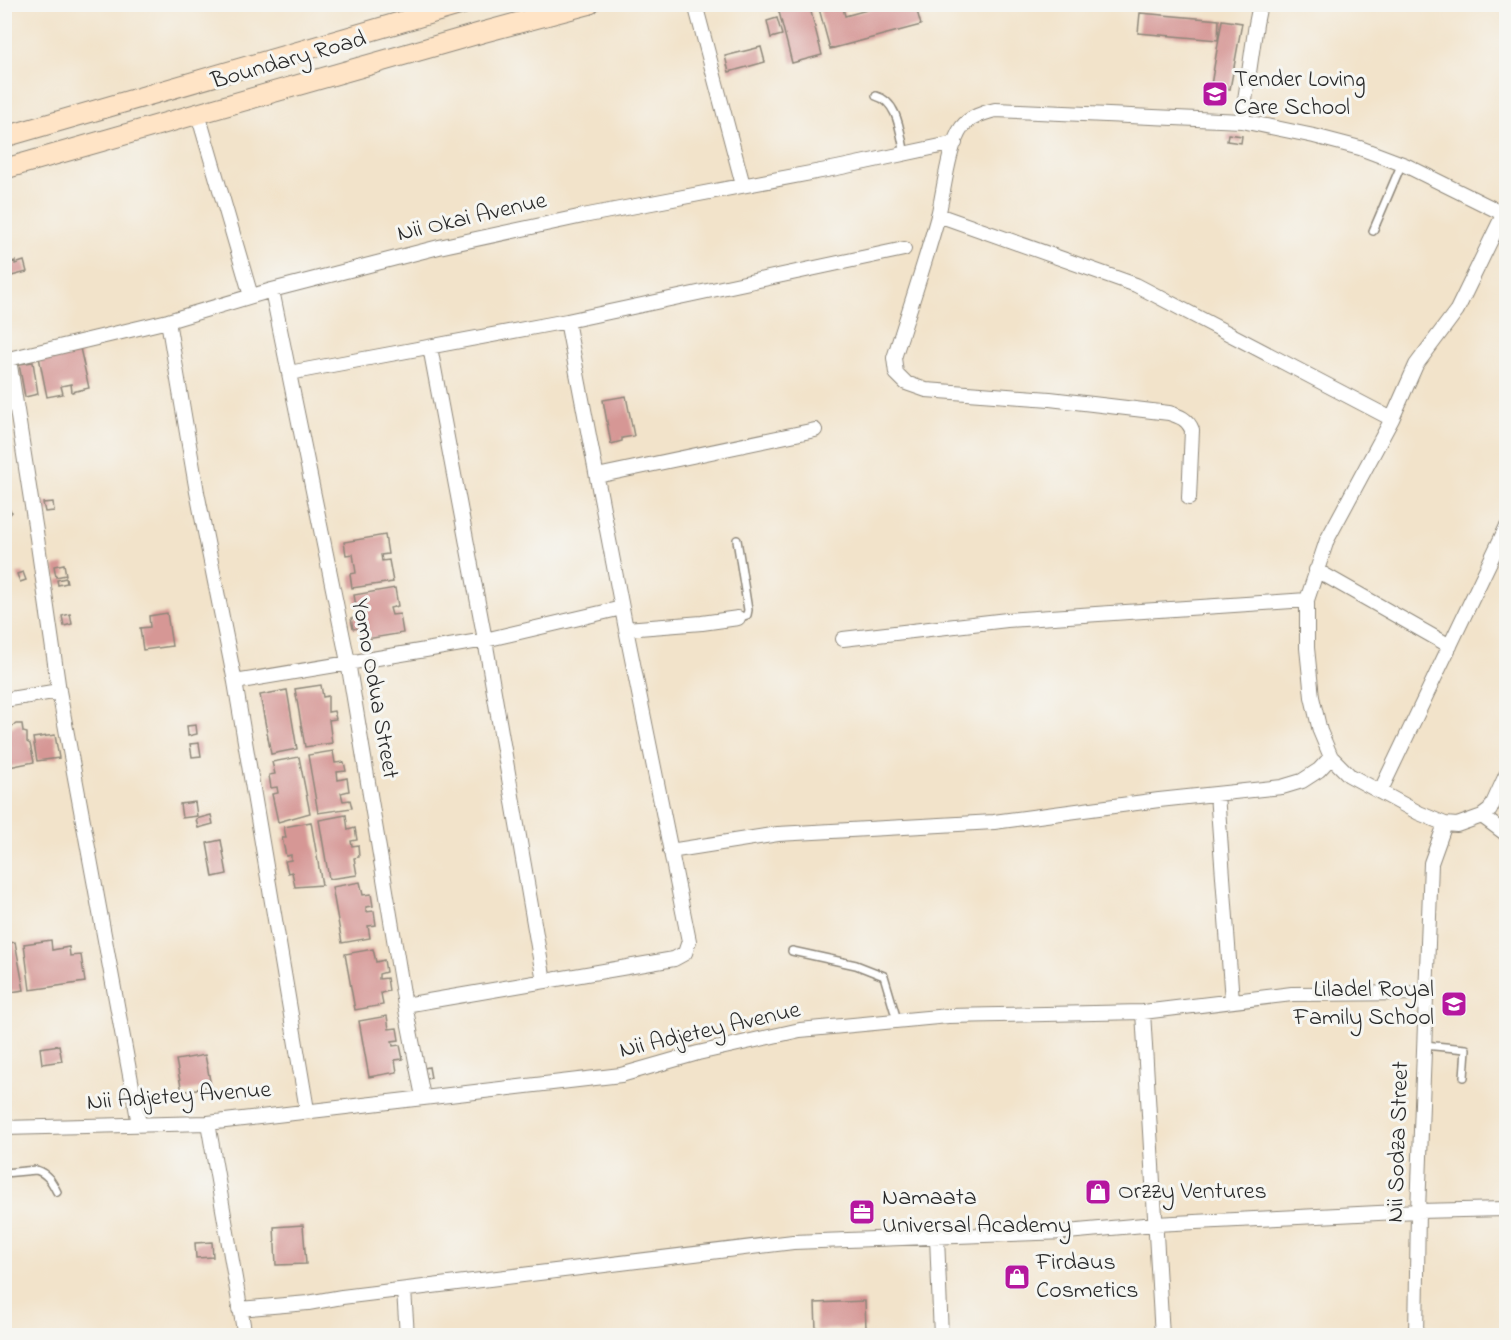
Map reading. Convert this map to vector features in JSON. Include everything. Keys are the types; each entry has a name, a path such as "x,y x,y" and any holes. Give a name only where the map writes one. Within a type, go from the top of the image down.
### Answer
{"main road":[{"name":"Boundary Road","path":"4,137 464,4"},
{"name":"Boundary Road","path":"4,169 589,4"}],"street":[{"path":"695,4 743,185"},
{"path":"1242,121 1260,4"},
{"path":"1189,498 1192,430 1189,422 1180,417 1169,413 1050,399 926,390 906,383 896,373 894,358 938,215 955,143 962,127 981,113 995,110 1242,121 1314,135 1360,148 1402,163 1505,214 1457,310 1416,365 1392,419 1327,540 1306,600 1307,648 1312,697 1320,731 1331,757 1349,775 1445,824 1457,825 1482,816 1490,810 1506,775"},
{"path":"198,114 251,296"},
{"name":"Nii Okai Avenue","path":"7,359 168,321 272,290 462,243 583,216 955,143"},
{"path":"938,215 1136,285 1392,419"},
{"path":"289,373 567,321 904,249"},
{"name":"Yomo Odua Street","path":"272,290 348,662 405,1005 423,1097"},
{"path":"168,321 197,492 235,682 308,1110"},
{"path":"405,1005 674,959 685,952 689,941 567,321"},
{"path":"430,347 485,640 544,981"},
{"path":"7,359 38,538 59,691 139,1124"},
{"path":"597,476 814,430"},
{"path":"1380,792 1506,528"},
{"path":"1316,570 1450,646"},
{"path":"843,639 1007,620 1306,600"},
{"path":"235,682 485,640 622,608"},
{"path":"626,629 738,618"},
{"path":"4,700 59,691"},
{"path":"670,851 778,834 994,822 1282,787 1302,781 1319,770 1331,757"},
{"path":"1217,794 1232,1001"},
{"path":"1482,816 1506,834"},
{"name":"Nii Sodza Street","path":"1416,1335 1418,1211 1431,863 1445,824"},
{"name":"Nii Adjetey Avenue","path":"4,1128 208,1123 621,1076 698,1053 800,1030 897,1020 948,1016 1143,1012 1292,994 1426,993"},
{"path":"1143,1012 1161,1335"},
{"path":"208,1123 245,1335"},
{"path":"239,1309 793,1242 1067,1232 1155,1224 1506,1209"},
{"path":"937,1237 941,1335"},
{"path":"404,1290 407,1335"}],"lane":[{"path":"876,96 892,107 905,154"},
{"path":"1373,231 1402,163"},
{"path":"737,540 748,610 747,615 738,618"},
{"path":"792,951 856,965 884,976 897,1020"},
{"path":"1424,1045 1466,1049 1464,1077"},
{"path":"4,1173 36,1170 51,1180 57,1192"}],"building":[{"path":"777,4 809,4 822,55 792,63"},
{"path":"842,4 845,16 878,7 878,4 915,4 921,25 830,49 818,5"},
{"path":"1140,13 1219,20 1218,40 1138,33"},
{"path":"777,18 782,35 771,38 767,21"},
{"path":"1222,20 1242,23 1230,89 1211,85"},
{"path":"761,47 765,62 729,72 725,56"},
{"path":"1228,134 1242,136 1241,143 1227,141"},
{"path":"15,261 15,264 24,261 27,272 4,278 4,264"},
{"path":"80,348 89,388 72,392 71,384 61,386 63,394 47,397 39,357"},
{"path":"33,362 38,394 25,397 19,364"},
{"path":"626,396 634,436 622,438 622,441 611,444 603,400"},
{"path":"53,502 54,511 45,512 43,503"},
{"path":"4,505 12,512 4,521"},
{"path":"385,535 388,554 381,555 382,561 389,560 393,582 352,588 350,574 356,573 353,554 346,555 344,542"},
{"path":"64,564 66,575 56,577 54,566"},
{"path":"23,572 26,580 20,582 17,574"},
{"path":"66,578 67,583 58,585 57,580"},
{"path":"395,588 398,606 390,608 392,615 400,614 403,633 361,640 359,628 353,629 351,618 364,616 362,605 356,606 354,595"},
{"path":"167,613 172,646 143,650 140,628 150,627 149,616"},
{"path":"70,614 72,624 64,626 62,616"},
{"path":"321,685 323,697 328,696 328,712 334,711 336,719 329,720 332,743 305,747 295,689"},
{"path":"287,690 297,749 271,754 260,695"},
{"path":"16,724 22,724 23,732 27,733 27,742 30,744 34,762 4,768 4,732 8,733 10,728"},
{"path":"196,725 197,734 188,736 187,726"},
{"path":"55,735 59,758 37,761 33,738"},
{"path":"199,743 201,756 192,757 190,744"},
{"path":"333,751 335,763 344,762 346,771 337,772 338,780 347,778 349,791 341,793 343,801 350,800 352,808 318,813 308,755"},
{"path":"299,757 310,813 278,822 272,794 278,793 277,787 271,788 269,775 275,774 272,762"},
{"path":"195,802 197,816 182,818 180,804"},
{"path":"211,815 213,824 198,828 196,819"},
{"path":"346,815 348,830 355,828 357,840 351,841 352,846 358,845 359,857 354,858 357,875 329,879 319,820"},
{"path":"311,822 322,885 295,887 292,872 288,873 285,861 291,860 291,855 286,856 282,838 286,838 284,827"},
{"path":"221,840 227,874 213,877 207,843"},
{"path":"360,882 363,895 371,894 373,906 366,907 366,912 374,911 376,925 368,926 370,938 342,943 332,887"},
{"path":"51,940 52,950 69,947 70,956 81,955 85,982 30,990 24,944"},
{"path":"15,942 24,990 4,993 4,944"},
{"path":"373,949 376,962 384,960 386,972 379,974 379,979 387,978 389,991 381,993 383,1005 355,1010 345,954"},
{"path":"387,1016 389,1029 397,1028 399,1040 392,1041 393,1046 400,1045 403,1059 395,1060 397,1072 369,1077 359,1021"},
{"path":"59,1045 62,1061 42,1064 40,1048"},
{"path":"205,1055 211,1086 182,1092 176,1060"},
{"path":"429,1067 431,1078 422,1080 420,1069"},
{"path":"303,1225 306,1264 276,1265 274,1227"},
{"path":"212,1242 213,1257 196,1258 195,1243"},
{"path":"865,1301 866,1328 816,1330 815,1303"}],"place":[{"name":"Tender Loving Care School","path":"1215,94"},
{"name":"Liladel Royal Family School","path":"1454,1004"},
{"name":"Orzzy Ventures","path":"1098,1192"},
{"name":"Namaata Universal Academy","path":"862,1212"},
{"name":"Firdaus Cosmetics","path":"1017,1277"}]}
